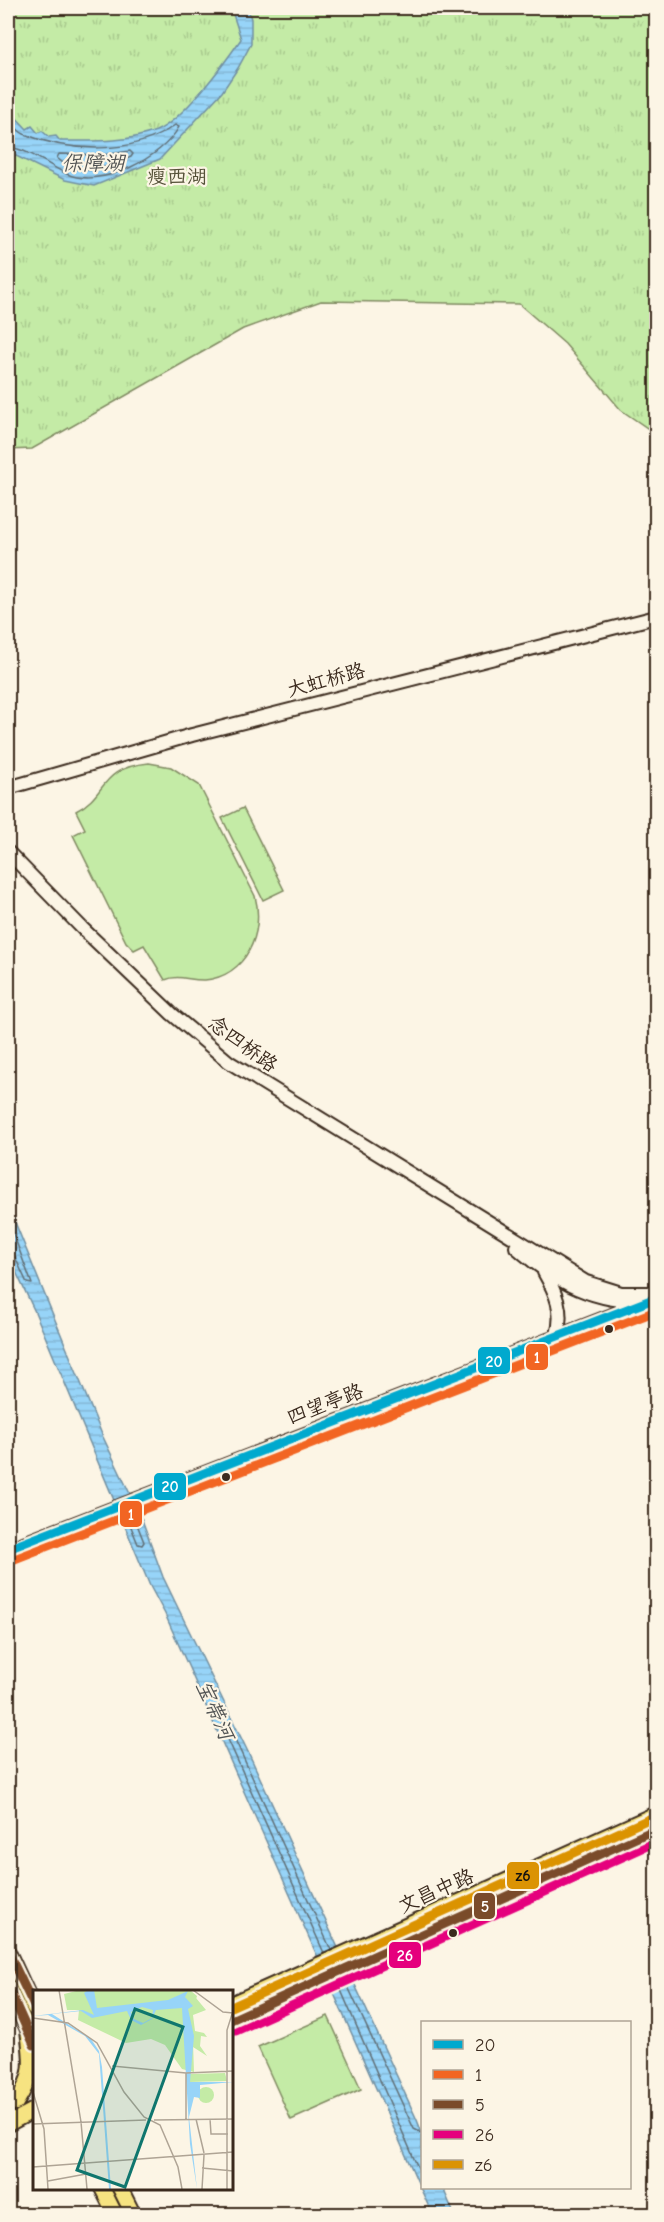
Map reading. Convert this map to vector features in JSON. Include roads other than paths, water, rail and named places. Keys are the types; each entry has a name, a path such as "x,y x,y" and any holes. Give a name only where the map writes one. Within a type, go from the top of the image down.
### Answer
{"main road":[{"name":"文昌中路","path":"232,2004 657,1814"},
{"name":"文昌中路","path":"232,2020 657,1829"},
{"path":"8,1952 33,2006"},
{"path":"8,1987 33,2042"},
{"path":"12,2105 29,2082 31,2057 28,2030"},
{"path":"12,2105 33,2094"},
{"path":"12,2122 33,2111"},
{"path":"12,2122 33,2121"},
{"path":"103,2189 115,2214"},
{"path":"121,2189 133,2214"}],"street":[{"name":"大虹桥路","path":"8,788 203,732 657,617"},
{"name":"念四桥路","path":"8,852 82,928 172,1014 229,1062 586,1282 621,1293 657,1293"},
{"name":"念四桥路","path":"490,1224 543,1271 582,1292 613,1301 653,1301"},
{"path":"543,1271 557,1296 561,1320 557,1335"},
{"name":"四望亭路","path":"8,1549 557,1335 653,1301"}],"water":[{"name":"保障湖","path":"231,8 248,8 251,19 251,44 222,92 160,159 94,186 65,180 8,152 8,109 27,129 32,126 38,133 42,131 49,137 56,136 60,141 132,138 167,125 190,104 241,39"},
{"name":"宝带河","path":"8,1205 103,1437 141,1517 163,1577 250,1756 417,2120 421,2130 421,2189 443,2189 454,2214 432,2214 165,1614 150,1586 35,1312 8,1255"}],"park label":[{"name":"瘦西湖","path":"177,176"}]}
